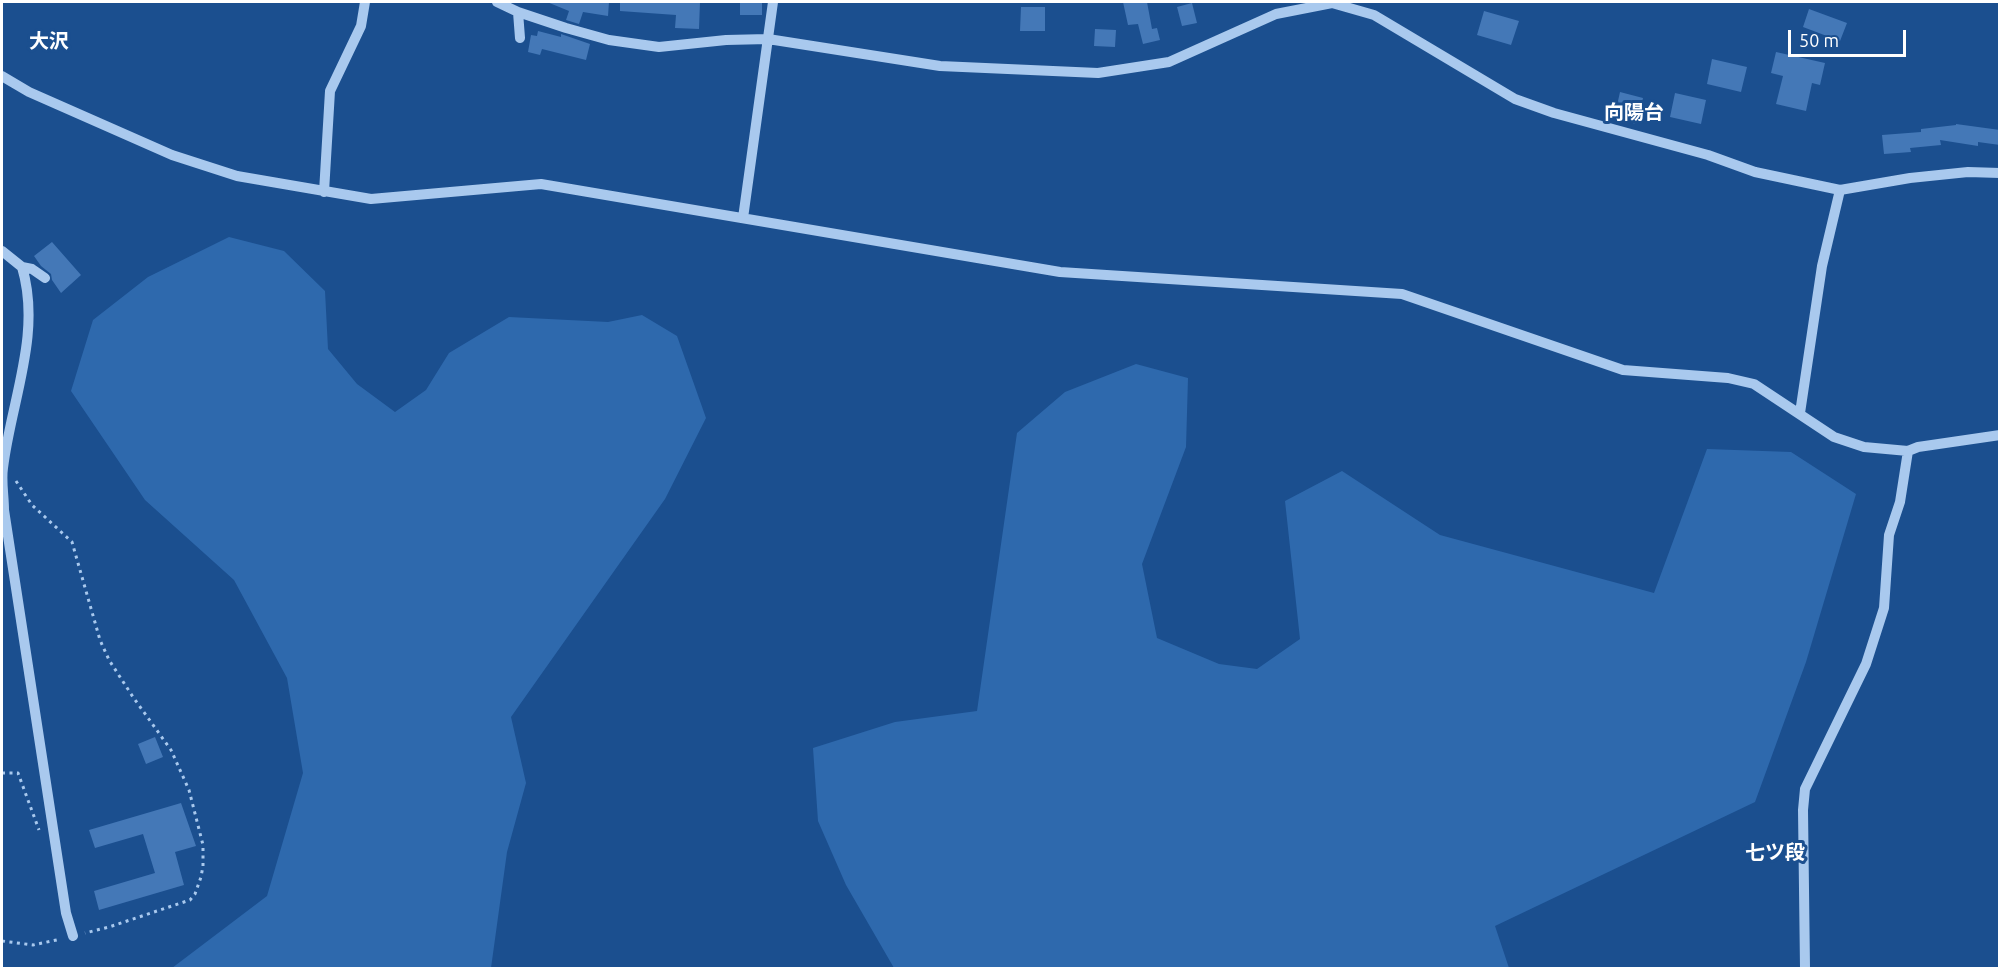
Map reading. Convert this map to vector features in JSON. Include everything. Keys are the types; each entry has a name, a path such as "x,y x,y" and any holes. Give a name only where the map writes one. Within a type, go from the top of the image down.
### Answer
{"street":[{"path":"324,192 330,91 361,26 365,2"},
{"path":"497,2 518,12 609,40 659,47 726,40 768,39 940,66 1098,73 1169,62 1276,14 1332,3 1374,15 1515,99 1554,113 1708,155 1755,172 1840,190 1910,178 1968,172 2000,173"},
{"path":"743,218 773,2"},
{"path":"518,12 520,38"},
{"path":"2,76 29,92 171,155 237,176 324,192 371,199 541,184 1060,272 1402,294 1623,370 1728,378 1754,384 1834,437 1864,447 1908,451 1918,447 2000,435"},
{"path":"1800,413 1822,266 1840,190"},
{"path":"2,251 22,267 32,269 45,278"},
{"path":"22,267 27,283 30,316 24,363 3,462 4,510 66,913 73,936"},
{"path":"1805,969 1803,810 1805,789 1866,664 1884,608 1889,535 1900,502 1908,451"}],"path":[{"path":"2,941 33,945 109,927 190,900 195,894 201,877 203,845 189,790 171,750 127,688 109,660 100,640 72,542 32,505 3,462"},
{"path":"2,773 18,773 42,838"}],"shaded area":[{"path":"229,237 284,251 325,291 328,349 357,384 395,412 426,390 449,353 509,317 608,322 642,315 677,336 706,418 665,499 511,717 526,783 507,852 491,968 172,968 267,896 303,773 287,678 234,580 145,500 71,391 93,320 148,277"},
{"path":"1136,364 1188,378 1186,447 1142,564 1157,638 1219,664 1257,669 1300,639 1285,501 1342,471 1440,535 1654,593 1707,449 1791,452 1856,494 1806,662 1755,802 1495,926 1509,968 894,968 846,885 818,821 813,748 895,722 977,711 1017,433 1065,392"}],"building":[{"path":"547,2 609,2 608,16 583,12 579,24 566,20 569,11"},
{"path":"620,2 700,2 699,29 675,28 676,15 620,11"},
{"path":"740,2 762,2 762,15 740,15"},
{"path":"1123,2 1147,2 1152,29 1157,28 1160,40 1143,44 1138,24 1128,25"},
{"path":"1192,3 1197,23 1182,26 1177,7"},
{"path":"1021,7 1045,7 1045,31 1020,31"},
{"path":"1809,9 1847,23 1840,41 1803,27"},
{"path":"1484,11 1519,21 1511,45 1477,35"},
{"path":"1095,29 1116,30 1115,47 1094,46"},
{"path":"538,31 561,37 561,34 590,44 586,60 542,49 540,55 528,52 531,35 537,36"},
{"path":"1776,52 1825,63 1820,85 1812,83 1806,111 1776,104 1783,76 1771,73"},
{"path":"1712,59 1747,67 1741,92 1707,84"},
{"path":"1620,92 1643,98 1637,124 1614,119"},
{"path":"1675,93 1706,100 1701,124 1670,117"},
{"path":"1956,124 2000,130 2000,145 1978,142 1978,146 1940,140 1941,145 1910,148 1911,152 1884,154 1882,135 1921,132 1921,129"},
{"path":"52,242 81,275 61,293 52,280 51,274 34,256"},
{"path":"155,737 163,757 146,764 138,744"},
{"path":"181,803 196,846 175,852 184,885 99,910 94,891 155,873 143,834 95,848 89,830"}],"district":[{"name":"大沢","path":"49,41"},
{"name":"向陽台","path":"1634,112"},
{"name":"七ツ段","path":"1775,852"}]}
